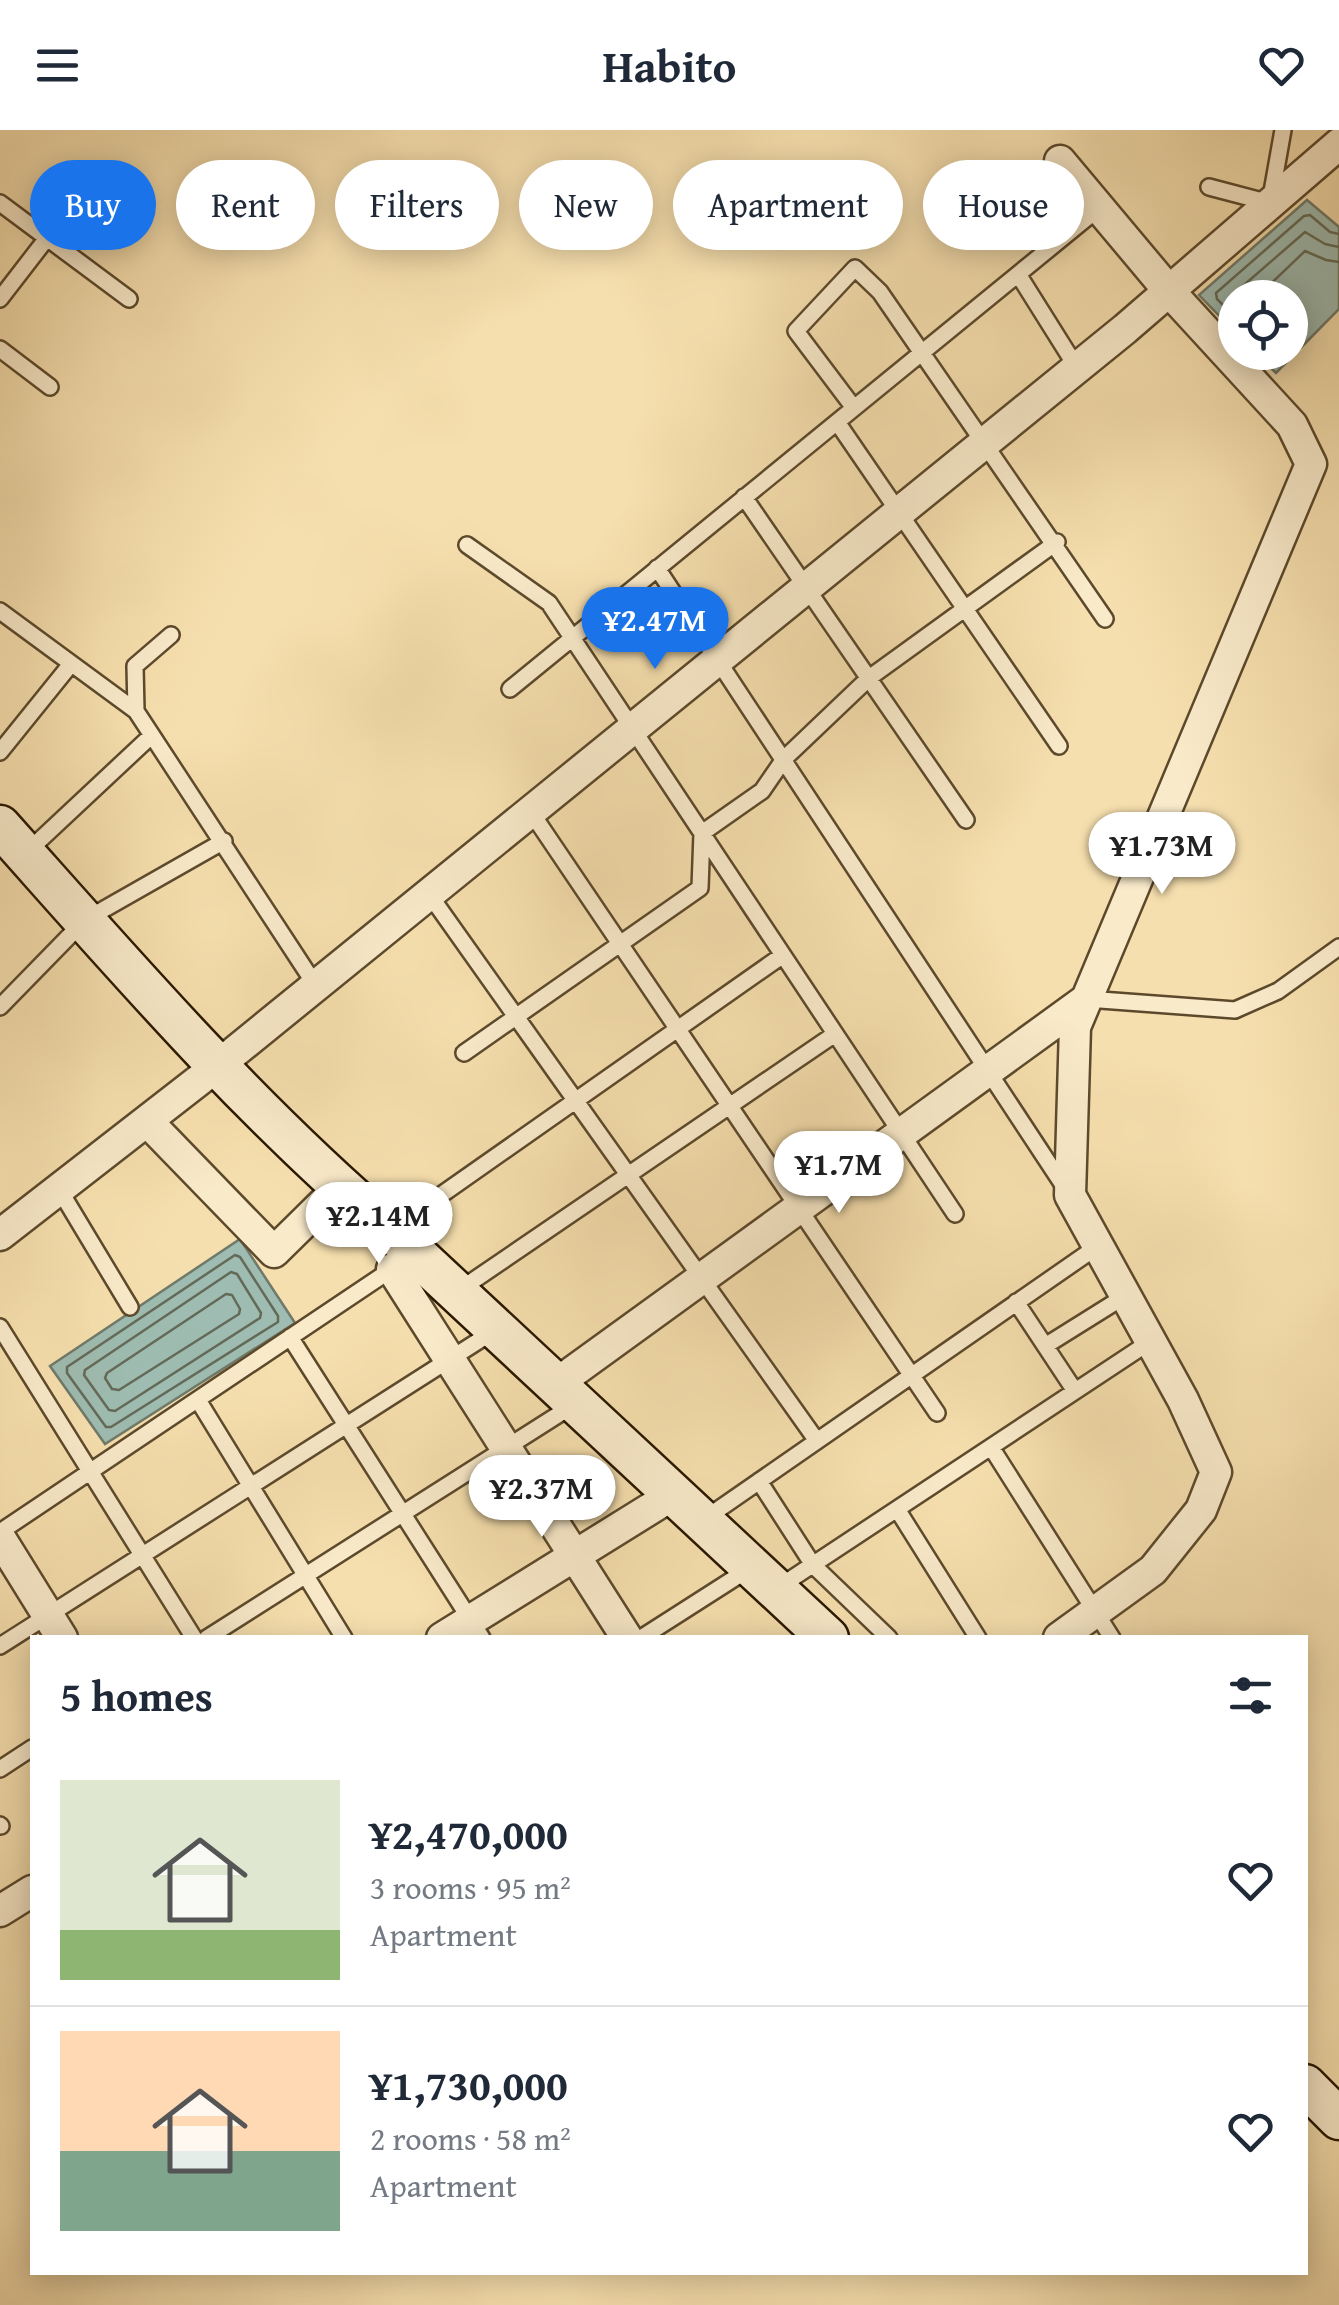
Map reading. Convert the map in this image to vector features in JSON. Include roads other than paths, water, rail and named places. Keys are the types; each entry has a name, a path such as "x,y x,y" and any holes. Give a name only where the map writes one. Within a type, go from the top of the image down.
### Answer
{"street":[{"path":"0,1235 216,1067 984,444 1339,144"},
{"path":"1063,1635 1153,1570 1201,1510 1216,1472 1183,1400 1070,1195 1075,1027 1311,464 1292,425 1084,190"},
{"path":"7,835 216,1067 340,1187 399,1251 457,1292 825,1635"},
{"path":"566,1394 702,1278 1087,1000"},
{"path":"147,1120 274,1252 340,1187"},
{"path":"399,1251 450,1359 624,1635"},
{"path":"476,1629 574,1556 688,1507"},
{"path":"0,1535 55,1626"},
{"path":"0,1911 30,1892"},
{"path":"1308,2089 1339,2119"}],"lane":[{"path":"1210,187 1270,203 1283,130"},
{"path":"0,203 30,225"},
{"path":"510,688 1099,208"},
{"path":"0,300 38,250"},
{"path":"63,250 128,299"},
{"path":"854,408 796,331 855,268 880,292 1105,619"},
{"path":"1018,274 1077,368"},
{"path":"0,348 50,387"},
{"path":"837,422 1058,746"},
{"path":"744,498 966,820"},
{"path":"702,833 762,791 784,759 869,678 1055,544"},
{"path":"467,545 550,603 955,1214"},
{"path":"658,568 1070,1195"},
{"path":"0,611 136,711 316,986"},
{"path":"136,711 135,666 170,636"},
{"path":"0,752 70,664"},
{"path":"7,835 151,736"},
{"path":"530,812 937,1413"},
{"path":"464,1053 700,888 702,833"},
{"path":"0,1007 84,920 224,841"},
{"path":"429,894 818,1441"},
{"path":"1087,1000 1234,1010 1278,991 1339,947"},
{"path":"0,1535 290,1337 399,1251 576,1100 783,955"},
{"path":"457,1292 835,1034"},
{"path":"59,1189 130,1306"},
{"path":"688,1507 759,1481 1098,1246"},
{"path":"1044,1346 1125,1296"},
{"path":"1016,1302 1074,1391"},
{"path":"0,1326 192,1635"},
{"path":"30,1635 55,1626 142,1555 497,1329"},
{"path":"290,1337 476,1629"},
{"path":"648,1635 764,1578 813,1565 1151,1341"},
{"path":"212,1635 506,1447 566,1394"},
{"path":"198,1400 342,1635"},
{"path":"991,1447 1110,1635"},
{"path":"759,1481 813,1565 886,1635"},
{"path":"897,1509 976,1635"},
{"path":"0,1646 30,1635"},
{"path":"0,1769 30,1749"}],"water":[{"path":"1307,200 1339,227 1339,309 1308,340 1308,280 1218,280 1218,315 1199,295"},
{"path":"240,1239 295,1323 105,1444 50,1366"}]}
